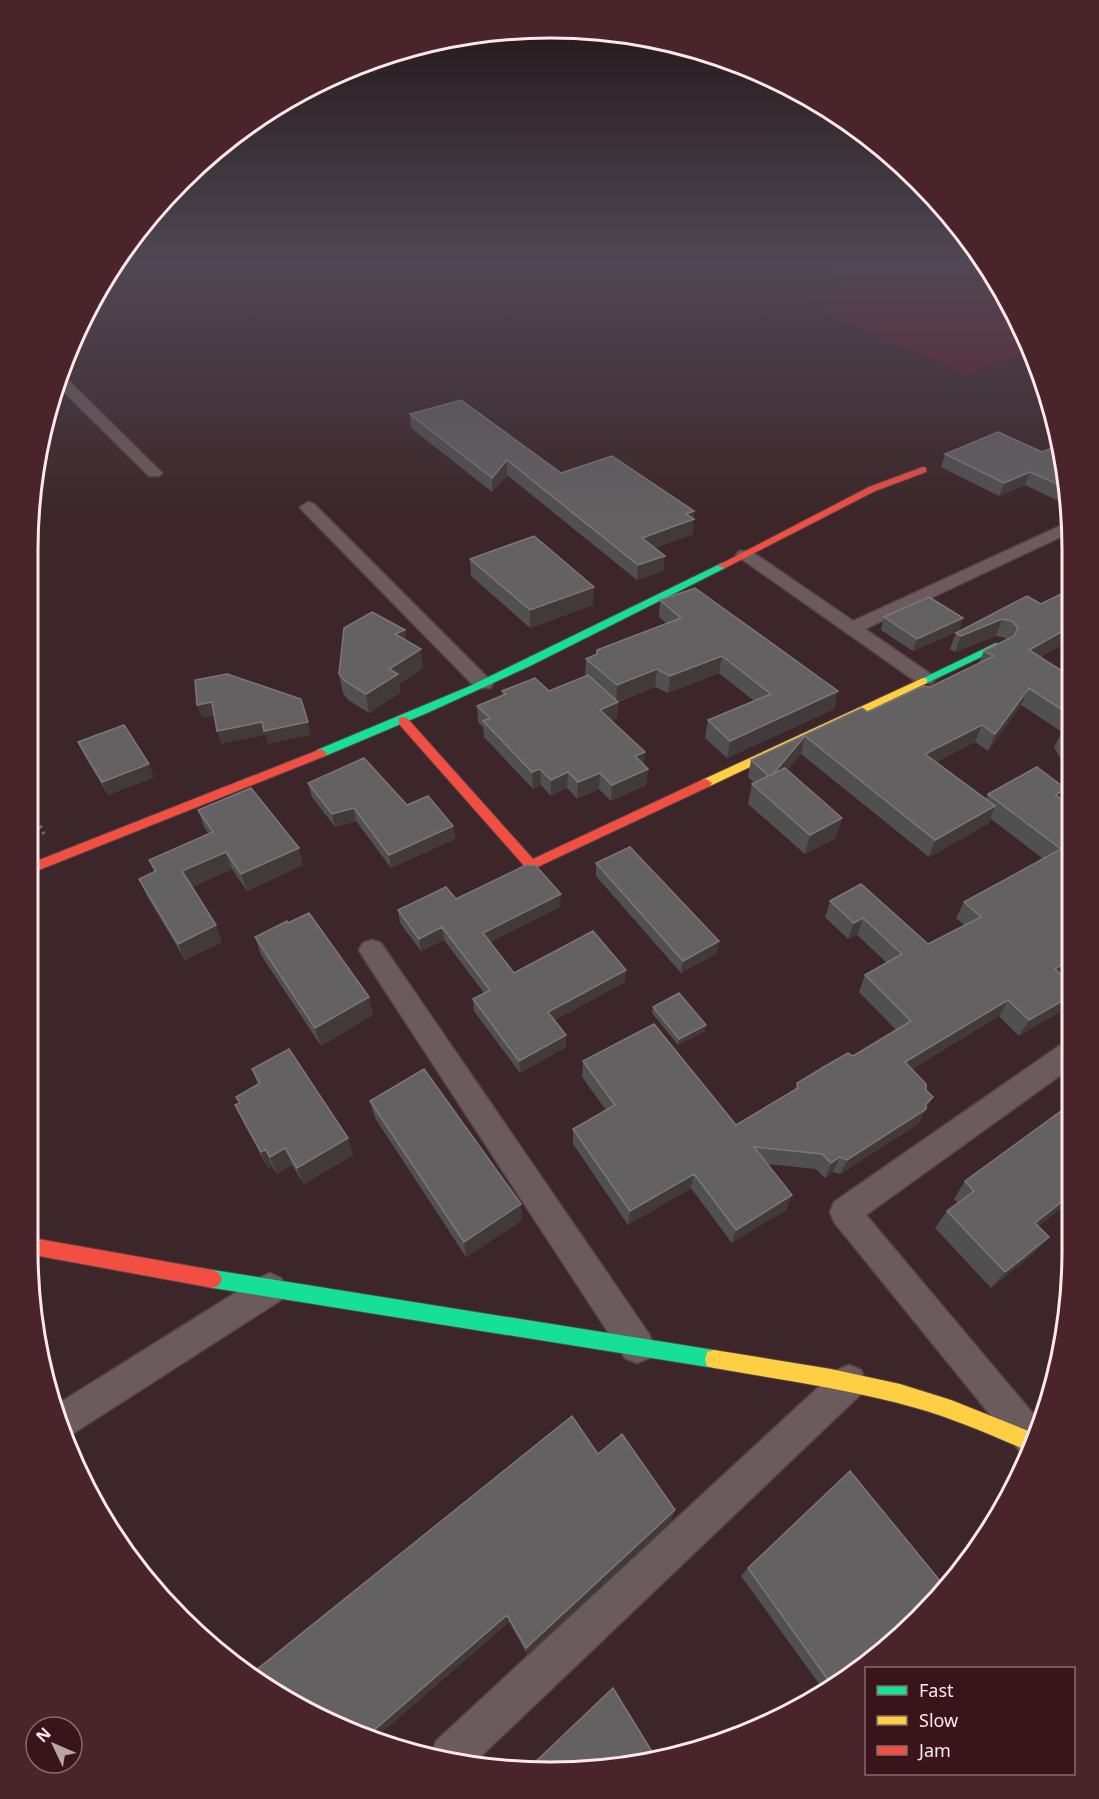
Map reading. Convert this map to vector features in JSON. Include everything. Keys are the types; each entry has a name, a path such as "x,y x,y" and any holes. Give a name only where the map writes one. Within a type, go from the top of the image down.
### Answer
{"street":[{"path":"65,385 154,473"},
{"path":"38,865 403,721 578,640 872,489 923,470"},
{"path":"308,507 483,684"},
{"path":"853,628 1061,535"},
{"path":"745,555 925,679"},
{"path":"403,721 531,865 996,645"},
{"path":"372,950 637,1346"},
{"path":"1027,1434 844,1212 1062,1059"},
{"path":"38,1247 270,1289 637,1346 849,1382 902,1394 949,1409 1025,1439"},
{"path":"67,1419 270,1289"},
{"path":"455,1753 849,1382"}],"shaded area":[{"path":"905,348 1020,348 1023,354 967,375"}],"building":[{"path":"461,400 561,473 612,456 694,511 686,514 694,519 642,538 665,556 638,565 507,460 492,478 410,414"},
{"path":"998,432 1042,452 1052,448 1057,484 1030,472 1004,483 945,454"},
{"path":"534,536 594,587 530,610 470,559"},
{"path":"695,588 838,691 730,741 708,720 771,694 722,656 670,676 657,669 617,685 586,659 597,654 597,650 681,618 660,600"},
{"path":"1062,594 1062,631 1029,650 1062,671 1062,710 1029,688 995,734 982,725 925,754 995,806 935,840 805,736 769,776 751,760 862,708 868,712 923,686 930,687 994,656 984,651 1014,636 1018,628 1012,621 1002,619 961,636 956,633 1027,596 1041,604"},
{"path":"929,597 963,618 917,639 884,617"},
{"path":"372,612 405,630 395,634 421,649 389,669 398,674 366,694 345,681 339,674 344,628"},
{"path":"227,674 301,699 308,722 264,731 262,722 217,731 212,702 197,705 195,680"},
{"path":"588,675 618,702 600,710 645,752 635,756 648,769 612,785 600,773 578,782 568,772 551,780 540,769 532,772 483,721 490,718 477,706 506,694 502,691 535,678 549,691"},
{"path":"124,725 149,764 102,782 78,742"},
{"path":"364,758 407,805 428,796 453,826 389,855 354,808 332,814 308,783"},
{"path":"1037,767 1062,786 1062,791 1055,795 1062,800 1062,964 1055,969 1062,975 1062,1001 1029,1020 1008,1000 905,1062 926,1084 926,1090 933,1097 926,1104 926,1109 847,1160 840,1157 831,1163 822,1154 754,1147 792,1195 736,1230 694,1174 630,1211 573,1129 615,1105 583,1061 654,1024 736,1125 798,1088 797,1083 827,1065 848,1053 853,1056 911,1021 865,975 902,954 863,918 854,923 830,901 861,884 928,944 981,917 964,902 1061,849 988,794"},
{"path":"785,768 842,818 810,835 752,784"},
{"path":"251,788 299,848 241,874 226,852 182,871 216,925 178,944 139,879 156,871 149,860 213,832 198,810"},
{"path":"630,847 719,941 683,961 596,863"},
{"path":"526,865 535,865 561,894 483,933 514,973 593,931 626,970 548,1012 566,1035 519,1061 473,999 490,990 442,927 419,939 398,910 446,887 456,899"},
{"path":"309,913 369,997 315,1028 255,937"},
{"path":"679,993 706,1025 679,1039 653,1007"},
{"path":"289,1049 348,1138 297,1168 285,1148 270,1157 265,1149 261,1152 235,1105 240,1103 236,1097 260,1083 252,1069"},
{"path":"424,1069 521,1204 464,1242 370,1101"},
{"path":"1062,1110 1062,1202 1035,1223 1049,1237 1005,1272 947,1211 974,1191 965,1181"},
{"path":"572,1416 598,1454 622,1434 675,1510 526,1648 507,1615 374,1730 323,1709 257,1669"},
{"path":"850,1471 940,1580 912,1612 861,1656 828,1679 748,1568"},
{"path":"613,1688 652,1751 583,1760 536,1761"}],"traffic: fast":[{"path":"321,753 423,711 524,665 722,566"},
{"path":"923,681 996,646"},
{"path":"213,1279 714,1359"}],"traffic: slow":[{"path":"706,783 923,681"},
{"path":"714,1359 877,1388 951,1410 1025,1439"}],"traffic: jam":[{"path":"722,566 872,489 923,470"},
{"path":"403,721 531,865 706,783"},
{"path":"38,865 321,753"},
{"path":"38,1247 213,1279"}]}
